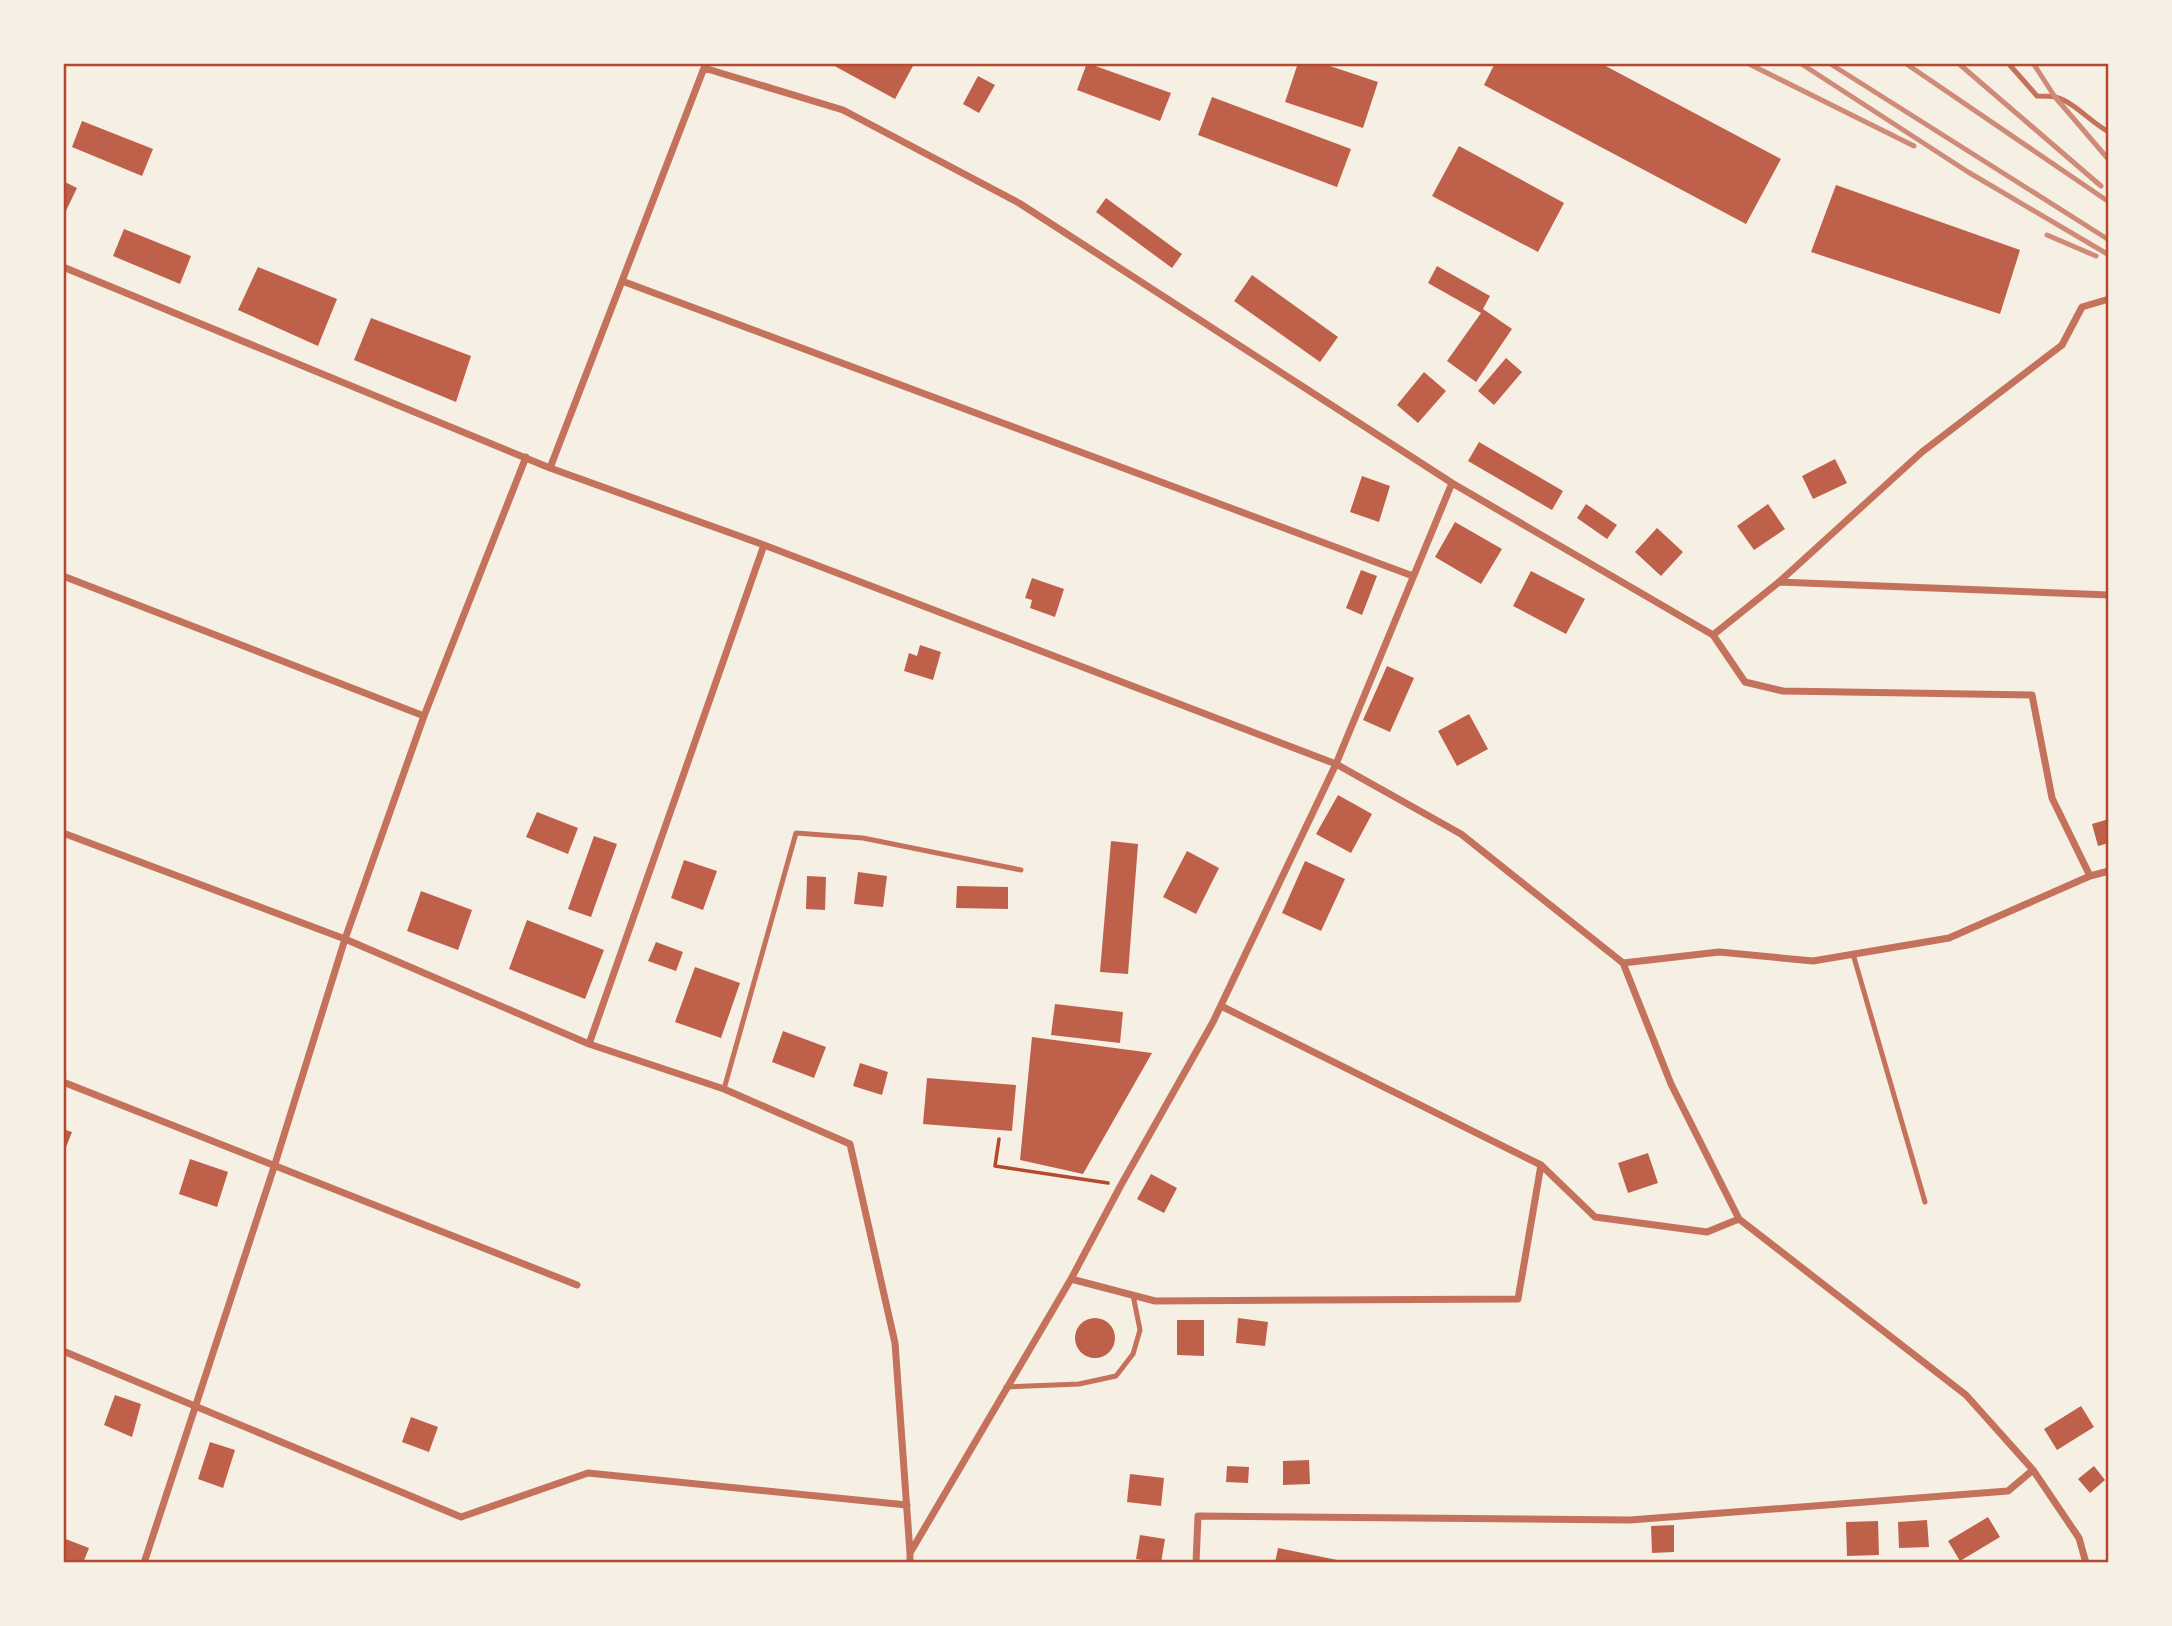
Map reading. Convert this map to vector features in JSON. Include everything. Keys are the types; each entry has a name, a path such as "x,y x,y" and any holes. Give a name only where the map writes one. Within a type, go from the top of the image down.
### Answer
{"street":[{"path":"550,468 704,68 843,110 1019,203 1452,483 1713,635 1745,682 1783,691 2032,695 2052,798 2090,876"},
{"path":"63,267 550,468 764,545 1336,764 1461,834 1623,963 1671,1084 1739,1219 1966,1395 2033,1470 2079,1538 2086,1563"},
{"path":"622,281 1413,576"},
{"path":"1713,635 1779,582 1922,452 2062,345 2082,307 2109,299"},
{"path":"145,1563 345,939 424,716 526,457"},
{"path":"910,1553 1071,1279 1220,1006 1336,764 1452,483"},
{"path":"589,1044 764,545"},
{"path":"63,576 424,716"},
{"path":"1779,582 2109,595"},
{"path":"63,833 345,939 589,1044 724,1089 850,1144 895,1343 910,1563"},
{"path":"1623,963 1719,952 1813,961 1949,938 2090,876 2109,871"},
{"path":"1220,1006 1541,1165 1595,1217 1707,1232 1739,1219"},
{"path":"63,1082 577,1285"},
{"path":"1071,1279 1155,1301 1518,1299 1541,1165"},
{"path":"63,1351 461,1517 588,1473 907,1505"},
{"path":"1196,1563 1198,1516 1630,1520 2008,1491 2033,1470"}],"lane":[{"path":"2008,63 2037,96 2062,100 2109,132"},
{"path":"724,1089 796,833 863,838 1021,870"},
{"path":"1853,954 1925,1202"},
{"path":"1006,1387 1079,1384 1115,1376 1133,1354 1140,1330 1133,1295"}],"path":[{"path":"999,1139 995,1166 1121,1185"}],"building":[{"path":"829,63 907,63 913,66 895,99"},
{"path":"1087,63 1171,93 1160,121 1077,90"},
{"path":"1298,63 1321,63 1378,82 1363,128 1285,102"},
{"path":"1495,63 1600,63 1781,159 1746,224 1484,85"},
{"path":"978,76 995,85 979,113 963,104"},
{"path":"1212,97 1351,149 1337,187 1198,135"},
{"path":"82,121 153,149 142,176 72,147"},
{"path":"1459,146 1564,203 1538,252 1432,196"},
{"path":"63,181 77,188 63,217"},
{"path":"1836,185 2020,250 2000,314 1811,252"},
{"path":"1106,198 1182,254 1172,268 1096,212"},
{"path":"124,229 191,256 180,284 113,256"},
{"path":"1437,266 1490,296 1483,309 1512,329 1476,382 1447,361 1481,313 1428,283"},
{"path":"258,267 337,299 318,346 238,310"},
{"path":"1252,275 1338,337 1320,362 1234,301"},
{"path":"371,318 471,356 456,402 354,360"},
{"path":"1506,358 1522,372 1494,405 1478,391"},
{"path":"1424,372 1446,391 1418,423 1397,405"},
{"path":"1479,442 1563,491 1552,510 1468,461"},
{"path":"1835,459 1847,483 1813,499 1802,476"},
{"path":"1362,476 1390,486 1379,522 1350,512"},
{"path":"1586,504 1617,525 1607,539 1577,518"},
{"path":"1768,504 1785,529 1754,550 1737,526"},
{"path":"1455,522 1502,549 1481,584 1435,557"},
{"path":"1657,528 1683,552 1661,576 1635,552"},
{"path":"1361,570 1377,576 1362,615 1346,608"},
{"path":"1531,571 1585,599 1566,634 1513,606"},
{"path":"1032,578 1064,589 1055,617 1030,608 1032,600 1025,598"},
{"path":"920,645 941,652 933,680 904,671 909,653 917,656"},
{"path":"1387,666 1414,678 1390,732 1363,720"},
{"path":"1469,714 1488,749 1457,766 1438,731"},
{"path":"1338,795 1372,814 1351,853 1316,834"},
{"path":"537,812 578,828 568,854 526,837"},
{"path":"2109,819 2109,843 2098,846 2092,824"},
{"path":"594,836 617,844 591,917 568,909"},
{"path":"1111,841 1138,844 1128,974 1100,972"},
{"path":"1187,851 1219,868 1196,914 1163,897"},
{"path":"684,860 717,871 703,910 671,898"},
{"path":"1305,861 1345,879 1321,931 1282,913"},
{"path":"858,872 887,876 883,907 854,904"},
{"path":"807,876 826,877 825,910 806,909"},
{"path":"957,886 1008,887 1008,909 956,908"},
{"path":"421,891 472,910 458,950 407,931"},
{"path":"527,920 604,950 585,999 509,969"},
{"path":"656,942 683,952 676,971 648,961"},
{"path":"695,967 740,983 721,1038 675,1022"},
{"path":"1055,1004 1123,1012 1120,1043 1051,1035"},
{"path":"783,1031 826,1047 814,1078 772,1062"},
{"path":"1032,1037 1152,1053 1083,1174 1020,1160"},
{"path":"860,1063 888,1072 882,1095 853,1086"},
{"path":"927,1078 1016,1085 1012,1131 923,1124"},
{"path":"63,1129 72,1132 63,1155"},
{"path":"1648,1153 1658,1183 1628,1193 1618,1163"},
{"path":"190,1159 228,1172 217,1207 179,1194"},
{"path":"1151,1174 1177,1188 1164,1213 1137,1199"},
{"path":"1095,1318 1109,1324 1115,1338 1109,1352 1095,1358 1081,1352 1075,1338 1081,1324"},
{"path":"1238,1318 1268,1322 1265,1346 1236,1343"},
{"path":"1177,1320 1204,1320 1204,1356 1177,1355"},
{"path":"115,1395 141,1404 132,1437 104,1425"},
{"path":"2081,1406 2094,1427 2057,1450 2044,1429"},
{"path":"411,1417 438,1427 429,1452 402,1442"},
{"path":"210,1442 235,1450 223,1488 198,1479"},
{"path":"1309,1460 1310,1484 1283,1485 1283,1461"},
{"path":"1227,1466 1249,1467 1248,1483 1226,1482"},
{"path":"2094,1466 2105,1480 2090,1493 2078,1479"},
{"path":"1130,1474 1164,1478 1161,1506 1127,1502"},
{"path":"1988,1517 2000,1537 1960,1561 1948,1541"},
{"path":"1927,1520 1929,1547 1899,1548 1898,1522"},
{"path":"1878,1521 1879,1555 1847,1556 1846,1522"},
{"path":"1674,1525 1674,1552 1652,1553 1651,1526"},
{"path":"1140,1535 1165,1539 1161,1563 1136,1559"},
{"path":"63,1538 89,1548 83,1563 63,1563"},
{"path":"1278,1548 1347,1562 1347,1563 1275,1563"}],"railway":[{"path":"1747,63 1914,146"},
{"path":"1800,63 1968,172 2109,255"},
{"path":"1829,63 2109,240"},
{"path":"1905,63 2109,202"},
{"path":"1958,63 2101,186"},
{"path":"2033,63 2055,97 2109,160"},
{"path":"2047,235 2096,256"}]}
